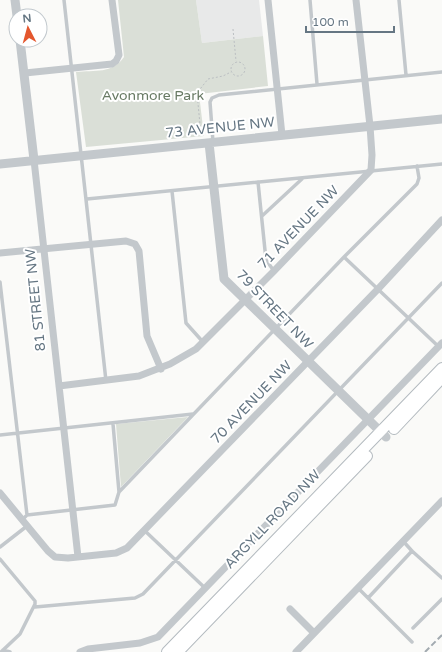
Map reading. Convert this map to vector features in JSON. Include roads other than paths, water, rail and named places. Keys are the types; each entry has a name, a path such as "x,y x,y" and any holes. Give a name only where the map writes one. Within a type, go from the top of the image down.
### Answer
{"main road":[{"name":"ARGYLL ROAD NW","path":"178,652 383,435 442,368"},
{"name":"ARGYLL ROAD NW","path":"167,652 383,435 442,378"}],"street":[{"path":"25,73 112,64 116,61 119,55 112,0"},
{"path":"268,0 282,135"},
{"path":"356,0 370,126 372,155 370,172"},
{"name":"81 STREET NW","path":"21,48 78,557"},
{"name":"73 AVENUE NW","path":"0,164 442,119"},
{"name":"79 STREET NW","path":"211,143 214,187 224,279 274,330 383,435"},
{"name":"71 AVENUE NW","path":"59,386 139,376 161,369 187,356 204,342 370,172"},
{"name":"70 AVENUE NW","path":"25,520 48,551 55,557 64,559 122,552 308,362 442,220"},
{"path":"0,253 128,241 135,244 139,251 147,336 161,369"},
{"name":"ARGYLL ROAD NW","path":"80,652 152,640 162,634 440,345"},
{"path":"0,493 25,520"},
{"path":"296,652 442,502"},
{"path":"290,609 314,633"}],"lane":[{"path":"64,0 106,381"},
{"path":"310,0 317,84"},
{"path":"399,0 406,75"},
{"path":"211,143 210,105 212,98 219,94 442,72"},
{"path":"87,199 442,164"},
{"path":"119,492 344,257 417,184 419,178 417,166"},
{"path":"262,216 303,178"},
{"path":"258,182 266,260 274,271"},
{"path":"172,191 186,324 204,342"},
{"path":"344,257 408,318 440,345"},
{"path":"0,282 18,433 25,520"},
{"path":"35,607 140,596 442,283"},
{"path":"0,435 113,424 193,414"},
{"path":"0,547 25,520 72,510 113,506 118,500 119,492 113,424"},
{"path":"144,530 205,588"},
{"path":"403,541 442,578"},
{"path":"368,598 412,550"},
{"path":"0,559 35,601 35,607 20,634 2,651"},
{"path":"358,588 412,642"},
{"path":"413,628 442,599"},
{"path":"2,651 10,652"}],"railway":[{"path":"425,652 442,635"}],"park label":[{"name":"Avonmore Park","path":"153,95"}]}
